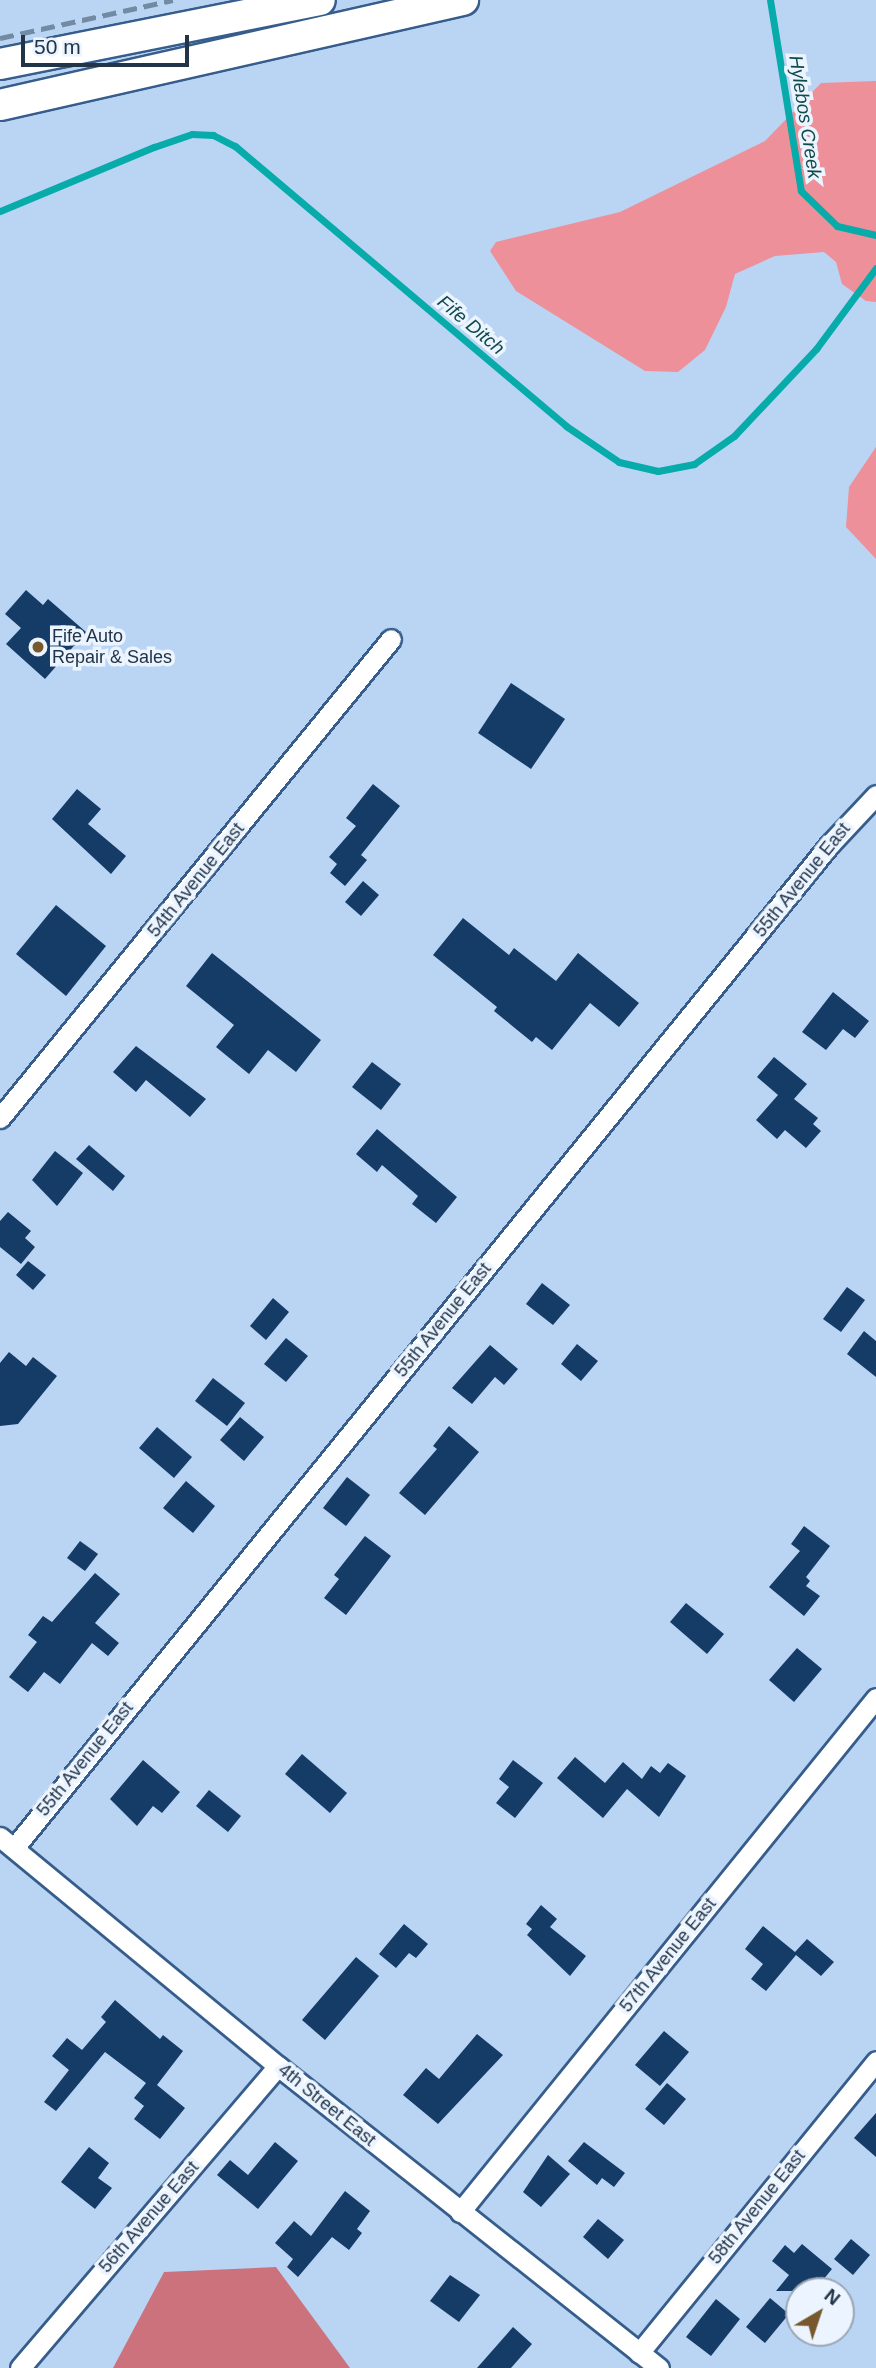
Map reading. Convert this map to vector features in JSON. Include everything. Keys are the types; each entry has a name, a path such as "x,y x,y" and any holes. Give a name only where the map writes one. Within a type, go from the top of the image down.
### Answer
{"main road":[{"path":"0,64 320,0"},
{"path":"0,105 463,0"}],"street":[{"name":"54th Avenue East","path":"0,1118 391,639"},
{"name":"55th Avenue East","path":"7,1842 823,853 876,795"},
{"name":"57th Avenue East","path":"460,2212 876,1698"},
{"name":"4th Street East","path":"7,1842 278,2066 659,2368"},
{"name":"58th Avenue East","path":"639,2353 876,2061"},
{"name":"56th Avenue East","path":"20,2368 278,2066"}],"shaded area":[{"path":"876,81 876,302 866,301 842,284 836,262 824,252 775,256 735,274 726,307 705,350 678,372 645,371 516,291 490,251 496,242 620,212 765,141 821,83"},
{"path":"876,447 876,559 846,527 849,487"},
{"path":"276,2267 350,2368 113,2368 164,2272"}],"building":[{"path":"26,590 43,605 48,599 86,632 45,679 6,644 21,628 5,614"},
{"path":"511,683 565,719 531,769 478,733"},
{"path":"373,784 400,806 361,855 367,860 345,886 330,873 337,864 329,857 356,826 346,818"},
{"path":"77,789 101,809 88,824 126,856 111,874 52,819"},
{"path":"363,881 379,895 361,916 345,902"},
{"path":"56,905 106,946 66,996 16,954"},
{"path":"463,918 509,955 514,948 556,981 578,953 639,1003 619,1027 590,1003 552,1050 536,1037 532,1042 494,1011 497,1007 433,955"},
{"path":"212,953 321,1040 296,1072 268,1050 249,1074 216,1047 234,1025 186,986"},
{"path":"833,992 869,1021 855,1038 843,1029 826,1050 802,1032"},
{"path":"136,1046 206,1099 190,1117 146,1080 136,1092 113,1072"},
{"path":"774,1057 807,1084 794,1099 818,1118 813,1124 821,1131 806,1148 785,1130 777,1139 756,1120 778,1095 757,1077"},
{"path":"372,1062 401,1084 381,1110 352,1087"},
{"path":"377,1129 457,1197 436,1223 412,1204 418,1196 382,1165 377,1172 356,1154"},
{"path":"89,1145 125,1176 113,1191 76,1159"},
{"path":"55,1151 83,1173 57,1206 32,1180"},
{"path":"8,1212 31,1231 25,1238 35,1247 21,1264 0,1247 0,1221"},
{"path":"28,1261 46,1275 33,1290 16,1275"},
{"path":"542,1283 570,1305 553,1325 526,1304"},
{"path":"847,1287 865,1300 841,1332 823,1319"},
{"path":"273,1298 289,1312 266,1340 250,1326"},
{"path":"864,1331 876,1341 876,1377 847,1354"},
{"path":"286,1338 308,1356 286,1382 264,1364"},
{"path":"577,1344 598,1361 581,1381 561,1364"},
{"path":"490,1345 518,1369 504,1385 495,1377 472,1404 452,1388"},
{"path":"9,1352 26,1366 33,1357 57,1376 18,1424 0,1426 0,1363"},
{"path":"213,1378 245,1403 227,1426 195,1401"},
{"path":"240,1417 264,1437 244,1461 220,1440"},
{"path":"449,1426 479,1452 425,1515 399,1493 437,1449 433,1446"},
{"path":"157,1427 192,1457 174,1478 139,1448"},
{"path":"347,1477 370,1495 346,1526 323,1508"},
{"path":"186,1481 215,1506 193,1533 163,1508"},
{"path":"804,1526 830,1546 806,1577 810,1581 806,1586 820,1596 804,1616 769,1587 800,1551 791,1544"},
{"path":"365,1536 391,1556 346,1615 324,1598 339,1579 334,1575"},
{"path":"80,1541 98,1554 85,1571 67,1558"},
{"path":"95,1573 120,1594 95,1623 119,1643 108,1656 92,1643 60,1684 44,1672 28,1692 9,1677 37,1642 28,1635 43,1616 52,1622"},
{"path":"686,1603 724,1634 707,1654 670,1622"},
{"path":"797,1648 822,1669 794,1702 769,1680"},
{"path":"302,1754 347,1793 330,1813 285,1774"},
{"path":"575,1757 605,1783 623,1762 642,1779 651,1766 660,1773 668,1763 686,1776 659,1817 627,1789 603,1818 557,1778"},
{"path":"143,1760 180,1792 162,1813 153,1806 137,1826 110,1799"},
{"path":"513,1760 543,1783 515,1818 496,1803 509,1787 499,1779"},
{"path":"209,1790 241,1816 228,1832 196,1806"},
{"path":"541,1905 557,1919 550,1927 586,1956 570,1976 527,1935 532,1929 526,1924"},
{"path":"404,1924 428,1944 416,1958 409,1953 396,1968 379,1954"},
{"path":"763,1926 795,1952 807,1939 834,1962 821,1976 796,1955 766,1991 751,1979 763,1964 745,1949"},
{"path":"356,1957 379,1976 325,2040 302,2020"},
{"path":"115,2000 160,2039 163,2035 183,2051 157,2085 185,2108 160,2139 134,2119 144,2106 134,2098 146,2083 105,2052 56,2111 44,2102 69,2070 52,2056 67,2038 82,2050 106,2022 101,2017"},
{"path":"664,2031 689,2052 660,2086 635,2065"},
{"path":"477,2034 503,2055 438,2124 403,2095 426,2068 439,2079"},
{"path":"667,2083 686,2099 664,2125 645,2109"},
{"path":"876,2113 876,2157 854,2138"},
{"path":"275,2142 298,2161 258,2209 217,2175 230,2160 248,2175"},
{"path":"584,2142 625,2173 614,2187 602,2178 597,2185 568,2161"},
{"path":"89,2147 109,2163 98,2178 112,2188 95,2209 61,2182"},
{"path":"548,2155 570,2174 541,2207 523,2192"},
{"path":"345,2191 370,2211 357,2229 362,2233 349,2250 332,2237 298,2277 287,2267 293,2259 275,2243 294,2221 311,2236"},
{"path":"598,2219 624,2240 608,2259 583,2237"},
{"path":"851,2239 870,2255 853,2275 834,2259"},
{"path":"802,2244 832,2269 825,2277 787,2277 789,2275 772,2261 785,2245 794,2253"},
{"path":"450,2275 480,2295 459,2322 430,2301"},
{"path":"785,2280 785,2291 776,2291"},
{"path":"770,2298 785,2311 785,2319 765,2343 746,2327"},
{"path":"716,2299 740,2319 711,2356 686,2337"},
{"path":"513,2327 532,2344 511,2368 477,2368"}],"waterway":[{"name":"Hylebos Creek","path":"770,0 801,191 837,226 876,235"},
{"name":"Fife Ditch","path":"0,211 154,147 192,134 213,135 235,146 566,426 619,462 658,471 694,464 734,436 816,349 876,268"}],"railway":[{"path":"0,38 173,0"}],"place":[{"name":"Fife Auto Repair & Sales","path":"38,647"}]}
